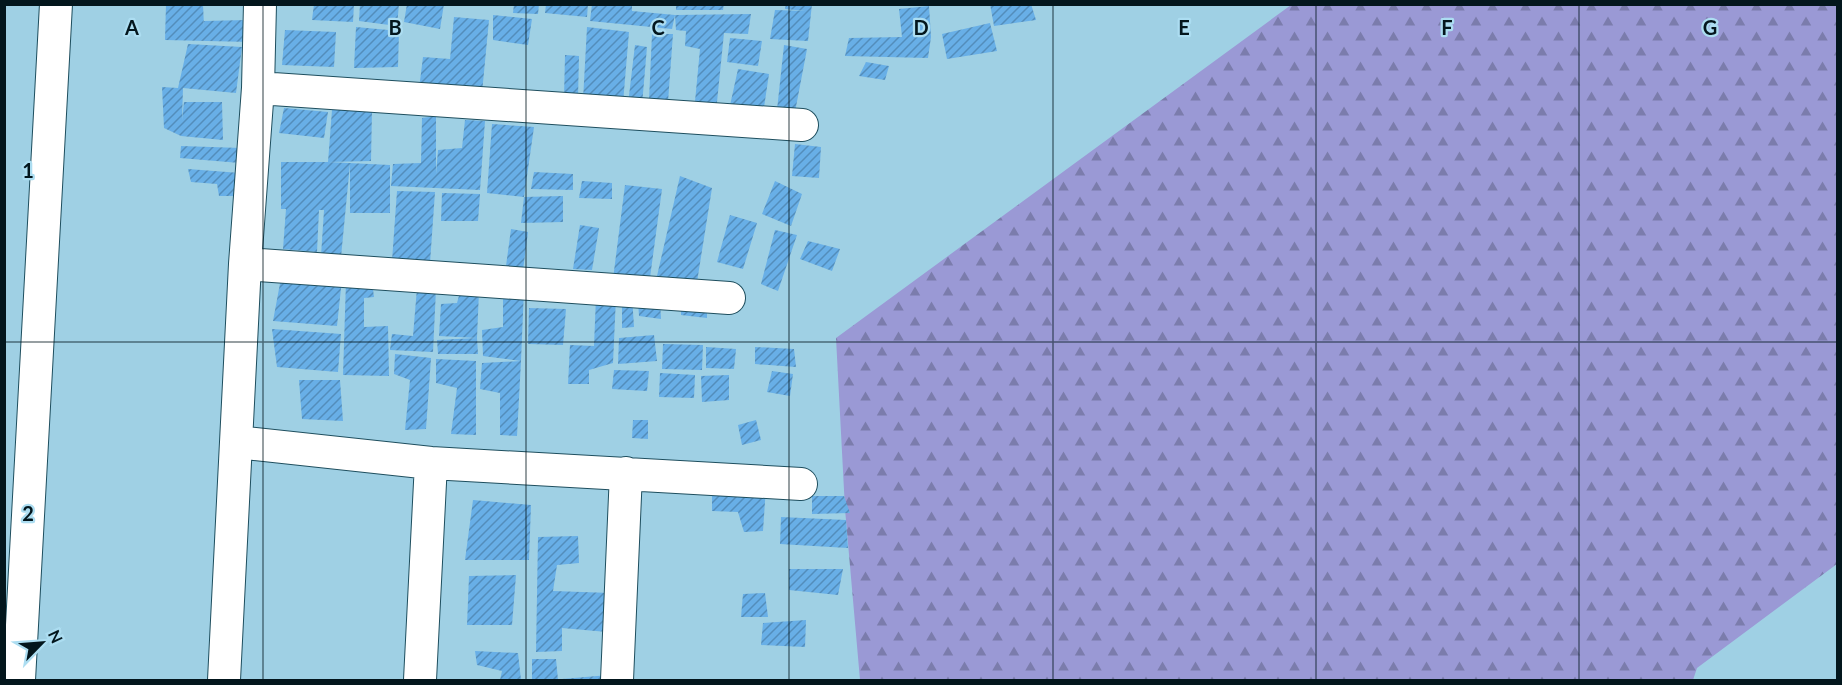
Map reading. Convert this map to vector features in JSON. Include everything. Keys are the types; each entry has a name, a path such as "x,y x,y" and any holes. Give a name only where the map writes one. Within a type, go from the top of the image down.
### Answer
{"street":[{"path":"18,681 56,4"},
{"path":"224,681 245,264 258,88 260,4"},
{"path":"258,88 802,125"},
{"path":"245,264 729,298"},
{"path":"237,442 431,463 801,484"},
{"path":"420,681 431,463"},
{"path":"617,681 626,473"}],"green space":[{"path":"1291,5 1837,5 1837,564 1697,668 1693,680 860,680 845,509 836,338"}],"building":[{"path":"166,4 203,4 204,27 204,21 247,20 250,42 165,40"},
{"path":"314,4 354,4 353,22 312,20"},
{"path":"360,4 399,4 397,26 359,21"},
{"path":"407,4 444,4 440,29 404,22"},
{"path":"514,4 539,4 538,14 513,13"},
{"path":"546,4 588,4 587,17 545,13"},
{"path":"592,4 632,4 632,11 675,15 672,29 590,21"},
{"path":"676,4 724,4 723,10 676,10"},
{"path":"786,4 812,4 808,41 770,39 775,10 806,11 785,9"},
{"path":"990,4 1031,4 1036,20 994,26"},
{"path":"929,6 931,37 928,58 845,56 849,38 902,37 899,9"},
{"path":"751,14 748,34 724,33 716,112 694,112 700,49 685,46 686,31 676,30 675,15"},
{"path":"493,15 532,19 528,45 493,40"},
{"path":"454,17 489,20 482,93 419,89 423,57 450,59"},
{"path":"990,23 997,51 947,59 942,34"},
{"path":"356,27 399,31 398,67 354,68"},
{"path":"587,27 629,32 623,103 583,100"},
{"path":"285,30 336,32 334,67 282,65"},
{"path":"652,34 673,34 668,102 649,100"},
{"path":"730,38 762,41 758,66 727,62"},
{"path":"188,44 242,47 236,93 183,88 182,120 184,102 222,102 223,140 181,136 164,128 162,87 178,88"},
{"path":"635,45 647,47 642,105 628,104"},
{"path":"784,45 807,49 795,112 777,110"},
{"path":"565,55 579,56 578,98 564,98"},
{"path":"866,62 889,66 885,80 859,76"},
{"path":"738,69 769,74 763,114 729,110"},
{"path":"284,108 328,112 324,138 279,133"},
{"path":"332,110 372,110 371,161 328,162"},
{"path":"436,116 436,174 438,150 462,148 465,120 485,121 480,190 391,186 393,164 421,163 422,118"},
{"path":"492,124 534,127 524,197 487,193"},
{"path":"795,144 821,147 819,178 792,176"},
{"path":"181,146 241,148 240,163 180,158"},
{"path":"281,162 390,165 390,213 350,213 350,164 341,257 321,256 324,210 319,210 317,252 283,249 286,209 281,209"},
{"path":"188,169 240,173 238,196 219,196 217,184 191,182"},
{"path":"534,172 573,174 573,190 531,189"},
{"path":"680,176 712,188 697,282 657,276"},
{"path":"582,181 612,183 612,199 579,198"},
{"path":"775,181 802,194 791,226 762,214"},
{"path":"625,185 662,189 649,285 613,279"},
{"path":"397,191 435,192 430,263 392,261"},
{"path":"442,193 480,194 478,221 441,221"},
{"path":"563,196 563,222 521,223 524,197"},
{"path":"730,215 757,223 743,269 717,262"},
{"path":"580,225 599,228 592,270 573,269"},
{"path":"511,229 528,232 523,270 506,266"},
{"path":"775,230 797,235 778,291 761,284"},
{"path":"808,241 840,249 832,271 800,259"},
{"path":"281,278 342,279 337,326 273,321"},
{"path":"346,281 372,282 374,297 364,298 364,327 388,326 389,376 343,375"},
{"path":"417,288 436,289 433,352 390,350 392,334 413,336"},
{"path":"524,289 521,361 483,356 482,330 503,327 503,290"},
{"path":"479,291 477,338 439,336 441,304 457,303 460,292"},
{"path":"622,296 632,296 634,327 622,328"},
{"path":"596,297 616,297 613,363 589,370 589,384 568,384 570,345 594,346"},
{"path":"660,300 661,319 639,316 638,301"},
{"path":"681,301 707,304 707,318 681,315"},
{"path":"529,308 566,309 563,345 528,344"},
{"path":"272,329 341,334 338,372 277,367"},
{"path":"654,335 657,361 618,364 619,338"},
{"path":"477,338 478,354 438,354 437,340"},
{"path":"663,344 703,345 702,370 662,369"},
{"path":"706,347 736,349 734,369 706,368"},
{"path":"755,347 794,349 796,367 755,364"},
{"path":"395,354 431,358 426,429 405,430 410,380 394,374"},
{"path":"436,359 476,361 476,435 451,434 457,388 436,383"},
{"path":"521,361 517,436 500,435 500,393 480,389 482,363"},
{"path":"614,370 649,371 647,391 612,389"},
{"path":"772,371 793,374 790,396 767,392"},
{"path":"660,373 695,375 694,398 659,397"},
{"path":"729,375 729,400 702,402 701,376"},
{"path":"299,380 340,380 343,421 302,419"},
{"path":"633,420 648,420 648,439 632,438"},
{"path":"756,420 761,440 742,445 738,425"},
{"path":"712,485 766,487 763,531 744,532 738,512 712,511"},
{"path":"812,496 844,496 850,513 812,514"},
{"path":"473,500 531,505 529,560 465,560"},
{"path":"781,517 846,520 848,548 780,544"},
{"path":"578,536 579,563 557,565 553,591 611,593 607,632 562,628 562,651 536,652 538,537"},
{"path":"789,569 843,569 838,595 789,590"},
{"path":"516,575 512,625 467,625 469,576"},
{"path":"765,593 768,617 741,617 743,594"},
{"path":"806,620 805,647 761,645 763,623"},
{"path":"475,651 518,653 521,680 500,680 502,671 477,665"},
{"path":"532,659 556,659 558,680 532,680"},
{"path":"609,675 609,680 562,680 562,679"}]}
